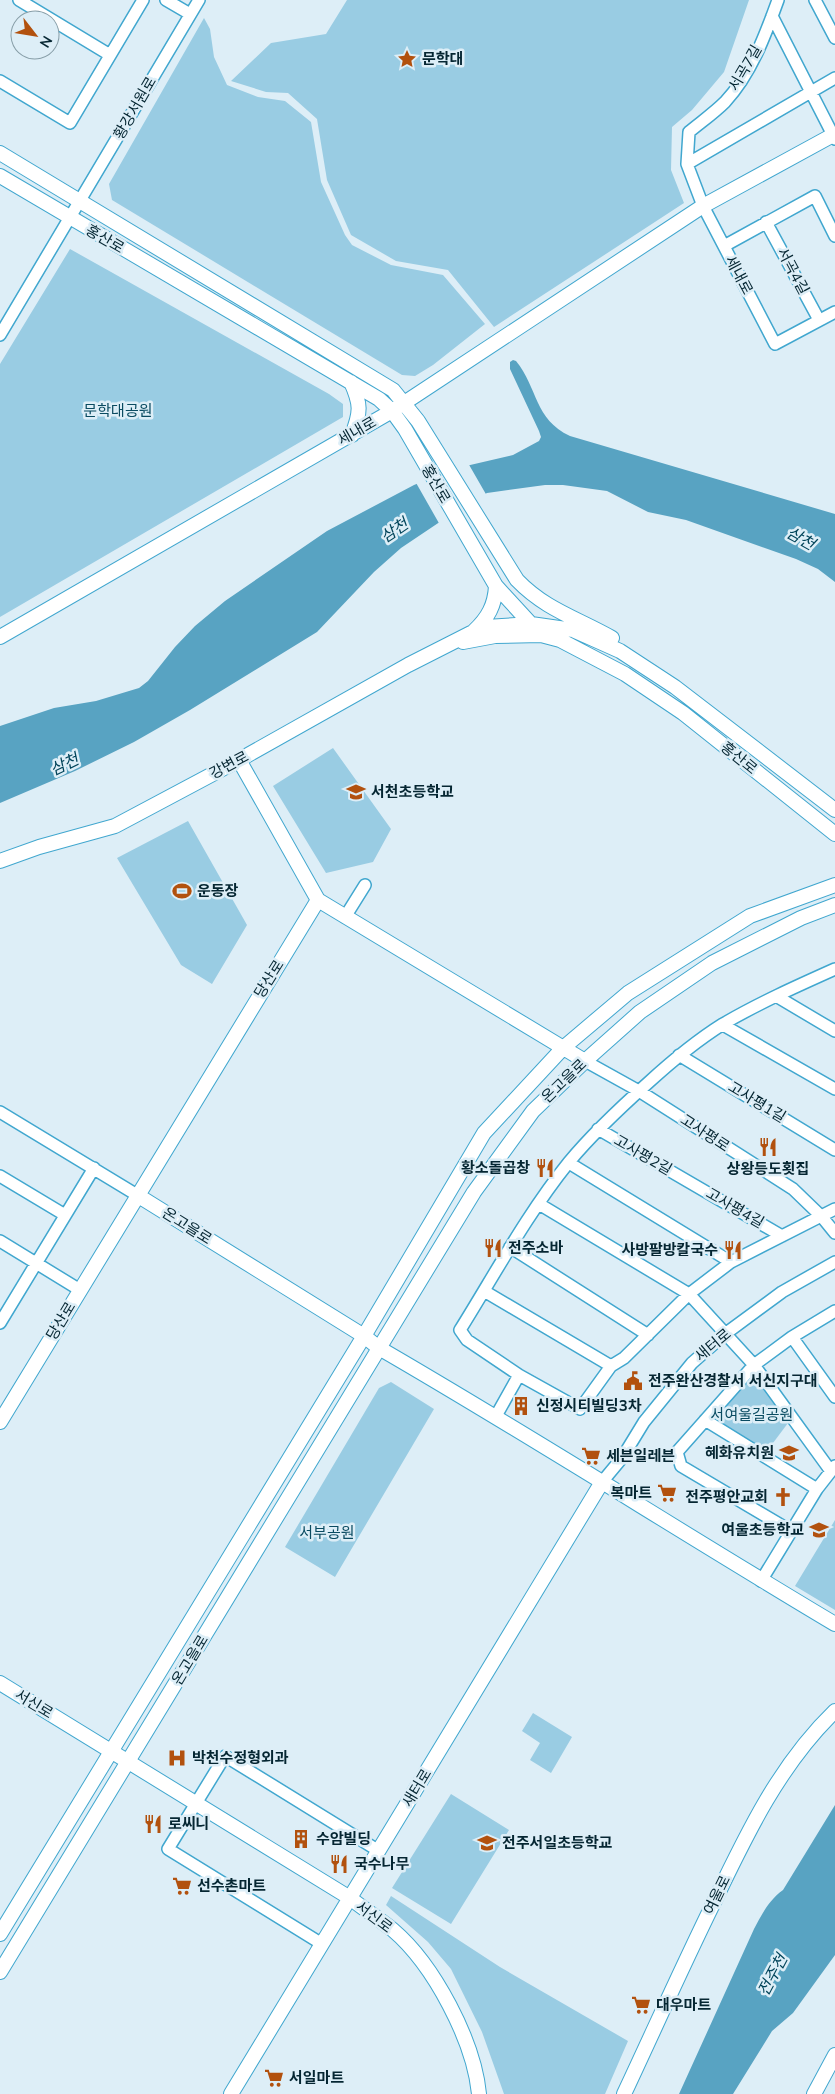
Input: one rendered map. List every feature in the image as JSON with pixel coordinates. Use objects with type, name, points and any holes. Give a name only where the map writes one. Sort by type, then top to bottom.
[{"type":"street","points":[[0,81],[70,123],[143,0]]},
{"type":"street","points":[[166,0],[190,14]]},
{"type":"street","name":"황강서원로","points":[[0,335],[199,0]]},
{"type":"street","name":"서곡7길","points":[[702,206],[687,164],[689,132],[724,102],[743,78],[754,59],[778,0]]},
{"type":"street","points":[[815,0],[835,38]]},
{"type":"street","points":[[20,1],[110,55]]},
{"type":"street","name":"서곡7길","points":[[772,16],[834,136]]},
{"type":"street","points":[[687,164],[835,78]]},
{"type":"street","name":"세내로","points":[[0,637],[392,411],[702,206],[834,136]]},
{"type":"street","name":"홍산로","points":[[0,153],[393,390],[418,421],[517,580],[531,594],[544,604],[621,643],[620,651],[675,687],[835,810]]},
{"type":"street","name":"홍산로","points":[[0,176],[379,399],[392,411],[405,430],[496,586],[536,630],[560,640],[624,674],[683,712],[835,834]]},
{"type":"street","points":[[724,246],[815,196],[835,236]]},
{"type":"street","name":"세내로","points":[[702,206],[775,344],[819,320]]},
{"type":"street","name":"서곡4길","points":[[766,222],[819,320]]},
{"type":"street","points":[[819,320],[835,312]]},
{"type":"street","points":[[351,382],[358,398],[360,416],[352,435]]},
{"type":"street","points":[[471,633],[490,612],[496,598],[496,586]]},
{"type":"street","name":"강변로","points":[[0,861],[39,847],[115,826],[448,645],[486,627],[573,630],[620,651]]},
{"type":"street","name":"강변로","points":[[448,645],[536,630]]},
{"type":"street","points":[[239,760],[318,900]]},
{"type":"street","points":[[345,917],[365,885]]},
{"type":"street","name":"온고을로","points":[[0,1934],[110,1750],[364,1336],[484,1133],[563,1048],[628,993],[750,916],[835,885]]},
{"type":"street","name":"온고을로","points":[[318,900],[563,1048]]},
{"type":"street","name":"당산로","points":[[0,1422],[318,900]]},
{"type":"street","name":"온고을로","points":[[0,1972],[474,1192],[533,1112],[585,1061],[640,1012],[712,963],[801,918],[835,905]]},
{"type":"street","points":[[639,1091],[680,1054],[723,1024],[776,996],[835,969]]},
{"type":"street","points":[[776,996],[835,1031]]},
{"type":"street","points":[[723,1024],[835,1089]]},
{"type":"street","name":"고사평로","points":[[563,1048],[639,1091],[793,1189],[822,1217],[835,1233]]},
{"type":"street","name":"고사평1길","points":[[680,1054],[835,1150]]},
{"type":"street","name":"고사평2길","points":[[519,1374],[467,1340],[460,1330],[510,1247],[569,1163],[598,1129],[639,1091]]},
{"type":"street","points":[[0,1112],[138,1195]]},
{"type":"street","name":"고사평2길","points":[[598,1129],[688,1181]]},
{"type":"street","points":[[569,1163],[731,1262]]},
{"type":"street","points":[[0,1323],[5,1304],[36,1264],[94,1168]]},
{"type":"street","points":[[0,1176],[66,1215]]},
{"type":"street","name":"고사평4길","points":[[688,1181],[782,1236]]},
{"type":"street","name":"온고을로","points":[[138,1195],[364,1336],[379,1348]]},
{"type":"street","points":[[539,1204],[690,1294],[754,1365],[795,1421],[833,1468],[817,1489],[761,1580]]},
{"type":"street","name":"고사평4길","points":[[519,1374],[580,1409],[611,1366],[624,1358],[690,1294],[731,1262],[835,1209]]},
{"type":"street","points":[[0,1241],[80,1290]]},
{"type":"street","points":[[510,1247],[648,1335]]},
{"type":"street","name":"새터로","points":[[231,2094],[602,1482],[622,1458],[644,1422],[692,1363],[725,1334],[782,1292],[835,1262]]},
{"type":"street","points":[[484,1291],[611,1366]]},
{"type":"street","points":[[791,1531],[681,1466],[677,1452],[754,1365],[792,1338],[835,1312]]},
{"type":"street","points":[[792,1338],[835,1397]]},
{"type":"street","points":[[379,1348],[496,1416],[835,1624]]},
{"type":"street","points":[[496,1416],[519,1374]]},
{"type":"street","points":[[705,1420],[817,1489]]},
{"type":"street","name":"서신로","points":[[0,1683],[350,1898],[394,1931],[433,1976],[464,2038],[477,2074],[480,2094]]},
{"type":"street","name":"여울로","points":[[624,2094],[745,1838],[791,1762],[835,1711]]},
{"type":"street","points":[[322,1944],[168,1849],[196,1803],[225,1756],[379,1851]]},
{"type":"street","points":[[814,2094],[835,2055]]},
{"type":"green space","points":[[347,0],[749,0],[724,72],[692,110],[672,127],[671,170],[684,203],[494,327],[448,270],[396,261],[351,235],[327,180],[317,119],[288,93],[266,92],[231,81],[271,43],[326,34]]},
{"type":"green space","points":[[204,18],[210,29],[214,57],[227,85],[258,97],[285,101],[311,122],[321,182],[345,235],[352,245],[391,265],[443,275],[485,324],[433,365],[415,376],[402,375],[112,200],[109,184]]},
{"type":"green space","name":"문학대공원","points":[[70,249],[329,394],[343,404],[343,417],[0,617],[0,364]]},
{"type":"green space","points":[[333,748],[391,829],[373,862],[326,873],[273,786]]},
{"type":"green space","name":"운동장","points":[[188,821],[247,925],[212,984],[181,965],[117,858]]},
{"type":"green space","name":"서여울길공원","points":[[747,1379],[761,1380],[791,1419],[764,1455],[712,1417]]},
{"type":"green space","name":"서부공원","points":[[391,1382],[434,1409],[335,1577],[285,1547],[379,1388]]},
{"type":"green space","points":[[835,1520],[835,1610],[795,1586]]},
{"type":"green space","points":[[533,1713],[572,1737],[551,1773],[530,1760],[540,1743],[522,1731]]},
{"type":"green space","points":[[451,1794],[509,1830],[451,1924],[392,1888]]},
{"type":"green space","points":[[391,1896],[500,1967],[628,2041],[605,2094],[504,2094],[482,2032],[451,1969],[428,1942],[386,1905]]},
{"type":"water","name":"삼천","points":[[516,361],[523,371],[549,421],[570,436],[835,514],[835,582],[818,569],[796,559],[686,520],[648,512],[607,491],[563,485],[545,485],[487,493],[471,501],[401,548],[374,572],[317,632],[134,742],[75,771],[0,803],[0,726],[54,708],[96,701],[139,688],[148,681],[175,647],[195,626],[225,601],[327,531],[414,485],[453,469],[513,455],[539,441],[541,437],[539,431],[510,369],[510,362]]},
{"type":"water","name":"전주천","points":[[835,1805],[835,1955],[793,2013],[772,2031],[733,2094],[679,2094],[757,1923],[770,1903],[783,1890]]},
{"type":"pier","points":[[468,463],[487,496],[472,503],[440,525],[415,481]]},
{"type":"place","name":"문학대","points":[[407,59]]},
{"type":"place","name":"서천초등학교","points":[[356,792]]},
{"type":"place","name":"운동장","points":[[182,891]]},
{"type":"place","name":"상왕등도횟집","points":[[768,1147]]},
{"type":"place","name":"황소돌곱창","points":[[545,1168]]},
{"type":"place","name":"전주소바","points":[[493,1248]]},
{"type":"place","name":"사방팔방칼국수","points":[[733,1250]]},
{"type":"place","name":"전주완산경찰서 서신지구대","points":[[633,1381]]},
{"type":"place","name":"신정시티빌딩3차","points":[[521,1406]]},
{"type":"place","name":"혜화유치원","points":[[789,1453]]},
{"type":"place","name":"세븐일레븐","points":[[591,1456]]},
{"type":"place","name":"복마트","points":[[667,1493]]},
{"type":"place","name":"전주평안교회","points":[[783,1497]]},
{"type":"place","name":"여울초등학교","points":[[819,1530]]},
{"type":"place","name":"박천수정형외과","points":[[177,1758]]},
{"type":"place","name":"로씨니","points":[[153,1824]]},
{"type":"place","name":"수암빌딩","points":[[301,1839]]},
{"type":"place","name":"전주서일초등학교","points":[[487,1843]]},
{"type":"place","name":"국수나무","points":[[339,1864]]},
{"type":"place","name":"선수촌마트","points":[[182,1886]]},
{"type":"place","name":"대우마트","points":[[641,2005]]},
{"type":"place","name":"서일마트","points":[[274,2078]]}]
